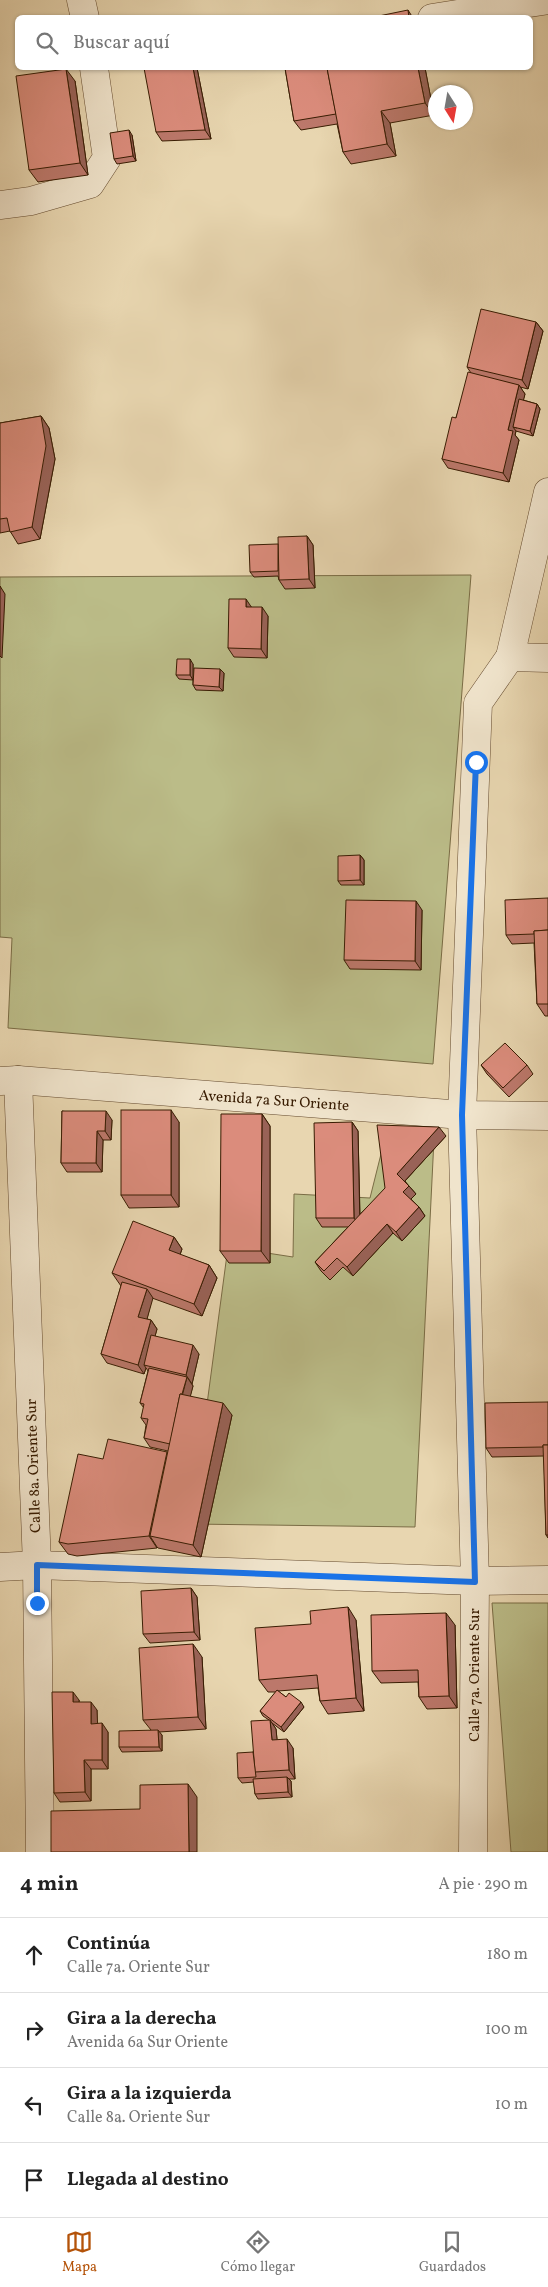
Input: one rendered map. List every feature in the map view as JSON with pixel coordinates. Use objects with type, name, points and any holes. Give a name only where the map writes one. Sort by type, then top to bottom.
[{"type":"street","points":[[81,0],[84,15]]},
{"type":"street","points":[[451,15],[548,0]]},
{"type":"street","points":[[0,205],[31,201],[90,184],[107,158],[96,70]]},
{"type":"street","name":"Calle 7a. Oriente Sur","points":[[473,1852],[475,1582],[462,1115],[478,703],[510,657],[548,492]]},
{"type":"street","points":[[510,657],[548,658]]},
{"type":"street","name":"Avenida 7a Sur Oriente","points":[[9,1080],[462,1115],[548,1116]]},
{"type":"street","name":"Calle 8a. Oriente Sur","points":[[9,1080],[37,1565],[40,1852]]},
{"type":"street","points":[[0,1567],[37,1565],[475,1582],[548,1580]]},
{"type":"green space","points":[[471,575],[433,1064],[8,1028],[12,938],[0,937],[0,577]]},
{"type":"green space","points":[[434,1139],[415,1527],[191,1524],[228,1247],[293,1257],[294,1194],[370,1198],[384,1142]]},
{"type":"green space","points":[[492,1603],[548,1603],[548,1852],[511,1852]]},
{"type":"building","points":[[408,10],[409,15],[384,15]]},
{"type":"building","points":[[66,70],[80,163],[29,170],[16,76]]},
{"type":"building","points":[[144,70],[193,70],[205,130],[156,132]]},
{"type":"building","points":[[285,70],[327,70],[336,114],[294,121]]},
{"type":"building","points":[[327,70],[418,70],[425,103],[381,111],[387,144],[343,152]]},
{"type":"building","points":[[129,130],[133,156],[114,159],[110,133]]},
{"type":"building","points":[[481,309],[536,322],[522,380],[467,367]]},
{"type":"building","points":[[468,372],[519,385],[508,430],[513,431],[503,473],[442,459],[452,417],[456,418]]},
{"type":"building","points":[[519,399],[537,404],[530,431],[513,427]]},
{"type":"building","points":[[41,416],[46,446],[32,527],[10,532],[7,518],[0,519],[0,423]]},
{"type":"building","points":[[307,536],[309,579],[279,580],[278,537]]},
{"type":"building","points":[[278,544],[278,571],[250,572],[249,545]]},
{"type":"building","points":[[229,599],[246,599],[246,607],[262,607],[261,649],[228,648]]},
{"type":"building","points":[[177,659],[190,659],[190,675],[176,675]]},
{"type":"building","points":[[194,668],[220,669],[219,687],[193,685]]},
{"type":"building","points":[[360,855],[360,880],[338,881],[338,856]]},
{"type":"building","points":[[548,898],[548,930],[534,931],[534,934],[506,935],[505,900]]},
{"type":"building","points":[[346,900],[416,901],[415,961],[344,960]]},
{"type":"building","points":[[548,930],[548,1004],[537,1004],[534,931]]},
{"type":"building","points":[[505,1043],[527,1065],[503,1088],[481,1065]]},
{"type":"building","points":[[121,1110],[171,1110],[171,1195],[121,1195]]},
{"type":"building","points":[[62,1111],[106,1111],[105,1131],[97,1131],[96,1163],[61,1163]]},
{"type":"building","points":[[221,1114],[262,1114],[261,1251],[220,1251]]},
{"type":"building","points":[[352,1122],[354,1218],[316,1218],[314,1123]]},
{"type":"building","points":[[377,1125],[439,1127],[397,1174],[409,1186],[403,1192],[419,1207],[396,1232],[387,1224],[347,1267],[337,1258],[324,1271],[315,1262],[385,1188]]},
{"type":"building","points":[[133,1221],[174,1237],[169,1250],[209,1265],[194,1304],[112,1273]]},
{"type":"building","points":[[122,1282],[147,1289],[138,1317],[151,1320],[138,1365],[101,1354]]},
{"type":"building","points":[[151,1335],[193,1345],[186,1375],[144,1365]]},
{"type":"building","points":[[149,1368],[187,1377],[182,1394],[180,1394],[170,1444],[144,1438],[148,1419],[141,1418],[144,1404],[140,1403]]},
{"type":"building","points":[[180,1394],[223,1403],[193,1545],[150,1536]]},
{"type":"building","points":[[548,1402],[548,1445],[543,1445],[543,1447],[486,1448],[485,1403]]},
{"type":"building","points":[[108,1439],[167,1452],[149,1536],[68,1544],[59,1542],[78,1454],[103,1459]]},
{"type":"building","points":[[543,1445],[548,1445],[548,1535],[546,1535]]},
{"type":"building","points":[[191,1588],[194,1632],[143,1634],[141,1591]]},
{"type":"building","points":[[348,1607],[356,1698],[320,1701],[317,1675],[259,1680],[255,1628],[311,1624],[310,1611]]},
{"type":"building","points":[[446,1613],[449,1696],[419,1697],[418,1670],[372,1671],[371,1615]]},
{"type":"building","points":[[193,1644],[198,1717],[143,1720],[139,1648]]},
{"type":"building","points":[[277,1690],[286,1697],[289,1693],[301,1702],[281,1727],[260,1711]]},
{"type":"building","points":[[52,1692],[73,1692],[73,1702],[91,1702],[91,1724],[102,1723],[102,1760],[84,1760],[85,1792],[54,1793]]},
{"type":"building","points":[[270,1720],[272,1740],[287,1739],[289,1770],[255,1772],[251,1721]]},
{"type":"building","points":[[158,1730],[159,1747],[119,1747],[119,1731]]},
{"type":"building","points":[[253,1752],[256,1777],[238,1778],[237,1753]]},
{"type":"building","points":[[287,1777],[288,1792],[255,1794],[253,1779]]},
{"type":"building","points":[[188,1784],[189,1852],[51,1852],[51,1811],[140,1809],[140,1785]]},
{"type":"route","points":[[37,1603],[37,1565],[475,1582],[462,1115],[476,762]]}]
